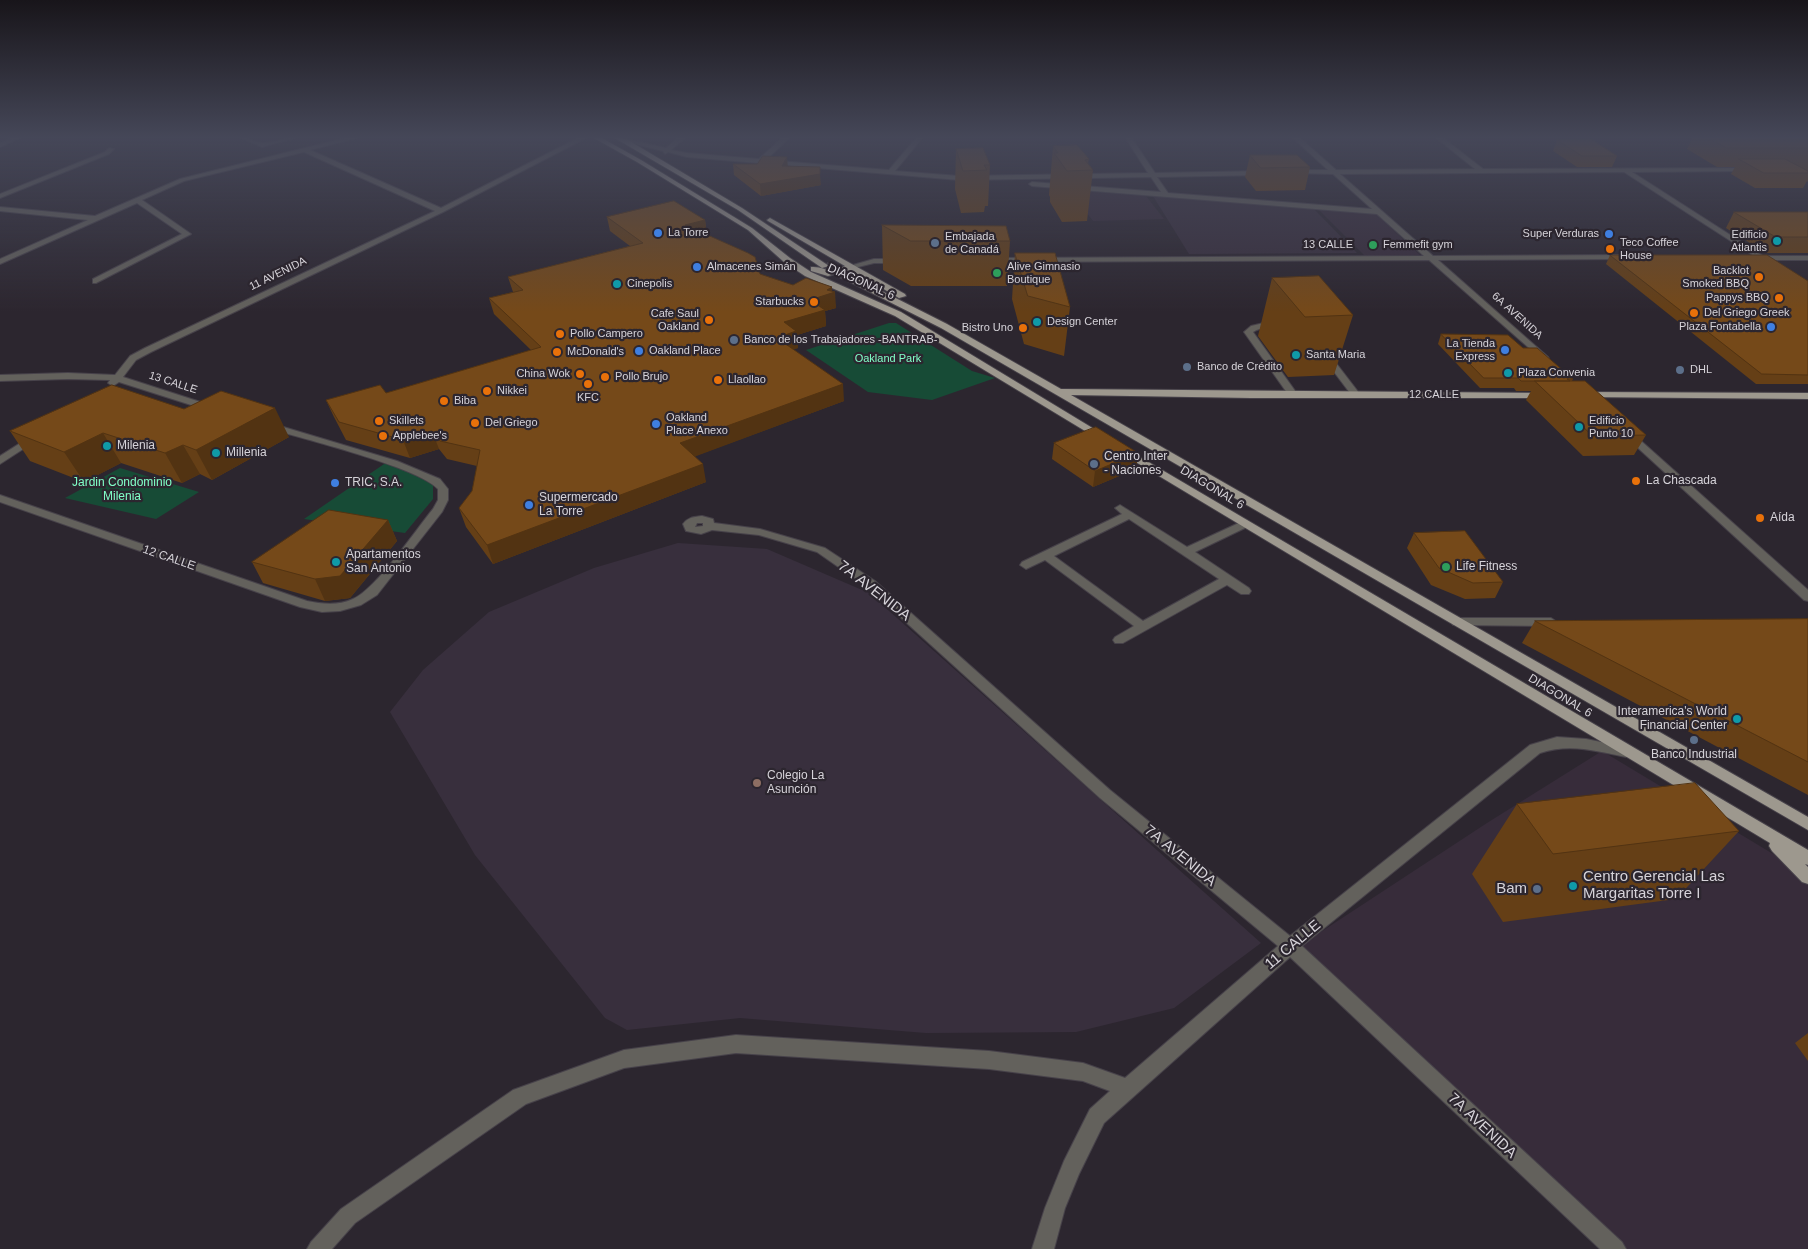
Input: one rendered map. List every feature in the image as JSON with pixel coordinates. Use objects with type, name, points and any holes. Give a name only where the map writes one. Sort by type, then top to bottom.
[{"type":"main road","name":"DIAGONAL 6","points":[[695,195],[760,236],[787,260],[808,274],[900,315],[898,319],[900,321],[978,369],[996,373],[1244,524],[1764,833]]},
{"type":"main road","name":"DIAGONAL 6","points":[[717,195],[825,266]]},
{"type":"main road","name":"DIAGONAL 6","points":[[740,209],[755,212],[862,273],[930,312],[944,326]]},
{"type":"main road","points":[[760,236],[769,238],[820,272],[837,273],[850,267]]},
{"type":"main road","name":"DIAGONAL 6","points":[[851,279],[944,326],[1060,392],[1808,824]]},
{"type":"main road","name":"12 CALLE","points":[[1060,392],[1127,394],[1558,395]]},
{"type":"main road","points":[[1579,393],[1808,396]]},
{"type":"main road","points":[[1115,445],[1097,407],[1105,398],[1127,394]]},
{"type":"main road","points":[[1764,833],[1808,858]]},
{"type":"main road","points":[[1764,833],[1808,876]]},
{"type":"street","points":[[0,262],[148,195]]},
{"type":"street","points":[[406,195],[441,211]]},
{"type":"street","name":"11 AVENIDA","points":[[102,391],[117,378],[133,358],[148,350],[472,195]]},
{"type":"street","points":[[1170,195],[1381,212]]},
{"type":"street","name":"6A AVENIDA","points":[[1361,195],[1552,365]]},
{"type":"street","points":[[1663,195],[1777,268]]},
{"type":"street","points":[[96,281],[187,234],[137,200]]},
{"type":"street","points":[[0,209],[95,218]]},
{"type":"street","name":"13 CALLE","points":[[983,260],[1432,257],[1638,258]]},
{"type":"street","points":[[1742,258],[1808,258]]},
{"type":"street","points":[[850,267],[874,261],[904,261]]},
{"type":"street","points":[[862,273],[860,270],[862,266],[874,261]]},
{"type":"street","points":[[1289,324],[1262,325],[1252,328],[1248,332],[1293,395]]},
{"type":"street","points":[[1320,347],[1356,395]]},
{"type":"street","name":"13 CALLE","points":[[0,378],[68,376],[117,378],[220,411]]},
{"type":"street","points":[[1579,393],[1597,406]]},
{"type":"street","name":"12 CALLE","points":[[0,498],[304,604],[322,608],[340,607],[357,602],[373,592],[438,510],[443,500],[443,489],[436,481],[393,463],[257,422]]},
{"type":"street","points":[[1623,430],[1808,597]]},
{"type":"street","points":[[0,461],[39,434]]},
{"type":"street","points":[[1026,565],[1046,556],[1125,512],[1245,591]]},
{"type":"street","points":[[1186,552],[1244,524]]},
{"type":"street","name":"7A AVENIDA","points":[[710,526],[760,532],[821,550],[871,584],[1105,794],[1290,946],[1615,1249]]},
{"type":"street","points":[[1046,556],[1143,627]]},
{"type":"street","points":[[1119,640],[1228,579]]},
{"type":"street","points":[[1457,622],[1564,622]]},
{"type":"street","name":"11 CALLE","points":[[1043,1249],[1055,1208],[1071,1168],[1097,1116],[1290,946],[1535,749],[1557,742],[1586,744],[1626,752]]},
{"type":"street","points":[[318,1249],[348,1216],[520,1097],[624,1059],[736,1044],[989,1060],[1083,1072],[1127,1088]]},
{"type":"shaded area","points":[[1074,195],[1146,196],[1164,219],[1093,221]]},
{"type":"shaded area","points":[[1153,196],[1313,208],[1357,253],[1189,254]]},
{"type":"shaded area","points":[[1318,209],[1376,214],[1420,255],[1365,256]]},
{"type":"shaded area","name":"Colegio La Asunción","points":[[678,543],[767,549],[869,593],[1261,943],[1174,1008],[1076,1032],[926,1033],[740,1018],[627,1030],[605,1018],[475,855],[390,712],[423,670],[489,612],[594,568]]},
{"type":"shaded area","points":[[1602,751],[1808,875],[1808,1249],[1623,1249],[1298,947],[1487,823]]},
{"type":"green space","name":"Oakland Park","points":[[889,323],[896,323],[972,371],[995,378],[932,400],[868,392],[806,350]]},
{"type":"green space","points":[[387,462],[433,482],[433,499],[405,533],[304,519]]},
{"type":"green space","name":"Jardin Condominio Milenia","points":[[120,468],[199,492],[156,519],[65,498]]},
{"type":"building","points":[[674,201],[705,220],[685,225],[755,257],[760,274],[793,285],[806,278],[832,287],[827,290],[835,292],[810,300],[825,310],[784,322],[796,331],[777,338],[843,384],[680,443],[703,464],[487,545],[459,508],[472,491],[480,450],[440,441],[432,431],[403,440],[339,422],[326,400],[380,385],[386,393],[541,347],[489,298],[523,290],[508,277],[643,243],[607,217]]},
{"type":"building","points":[[1734,212],[1808,212],[1808,237],[1776,237]]},
{"type":"building","points":[[882,225],[1006,226],[1010,241],[911,241]]},
{"type":"building","points":[[1015,253],[1055,253],[1070,307],[1028,296]]},
{"type":"building","name":"Plaza Fontabella","points":[[1610,255],[1767,255],[1808,281],[1808,375],[1762,374]]},
{"type":"building","points":[[1319,276],[1353,315],[1305,317],[1272,278]]},
{"type":"building","name":"Plaza Convenia","points":[[1441,334],[1508,335],[1523,348],[1537,348],[1573,379],[1567,379],[1570,381],[1521,381],[1518,378],[1484,378]]},
{"type":"building","points":[[1535,381],[1585,381],[1646,435],[1593,436]]},
{"type":"building","points":[[112,385],[184,409],[221,391],[275,408],[196,450],[183,445],[165,453],[103,433],[64,452],[10,431]]},
{"type":"building","points":[[1096,427],[1138,453],[1095,471],[1054,443]]},
{"type":"building","points":[[329,510],[388,520],[340,576],[315,579],[252,562]]},
{"type":"building","points":[[1465,531],[1503,582],[1473,583],[1439,568],[1414,533]]},
{"type":"building","name":"Interamerica's World Financial Center","points":[[1808,619],[1808,762],[1535,621]]},
{"type":"building","points":[[1695,783],[1739,831],[1553,854],[1517,804]]},
{"type":"tunnel","points":[[825,266],[851,279]]},
{"type":"place","name":"La Torre","points":[[658,233]]},
{"type":"place","name":"Super Verduras","points":[[1609,234]]},
{"type":"place","name":"Edificio Atlantis","points":[[1777,241]]},
{"type":"place","name":"Embajada de Canadá","points":[[935,243]]},
{"type":"place","name":"Femmefit gym","points":[[1373,245]]},
{"type":"place","name":"Teco Coffee House","points":[[1610,249]]},
{"type":"place","name":"Almacenes Simán","points":[[697,267]]},
{"type":"place","name":"Alive Gimnasio Boutique","points":[[997,273]]},
{"type":"place","name":"Backlot Smoked BBQ","points":[[1759,277]]},
{"type":"place","name":"Cinepolis","points":[[617,284]]},
{"type":"place","name":"Pappys BBQ","points":[[1779,298]]},
{"type":"place","name":"Starbucks","points":[[814,302]]},
{"type":"place","name":"Del Griego Greek","points":[[1694,313]]},
{"type":"place","name":"Cafe Saul Oakland","points":[[709,320]]},
{"type":"place","name":"Design Center","points":[[1037,322]]},
{"type":"place","name":"Plaza Fontabella","points":[[1771,327]]},
{"type":"place","name":"Bistro Uno","points":[[1023,328]]},
{"type":"place","name":"Pollo Campero","points":[[560,334]]},
{"type":"place","name":"Banco de los Trabajadores -BANTRAB-","points":[[734,340]]},
{"type":"place","name":"La Tienda Express","points":[[1505,350]]},
{"type":"place","name":"Oakland Place","points":[[639,351]]},
{"type":"place","name":"McDonald's","points":[[557,352]]},
{"type":"place","name":"Santa Maria","points":[[1296,355]]},
{"type":"place","name":"Banco de Crédito","points":[[1187,367]]},
{"type":"place","name":"DHL","points":[[1680,370]]},
{"type":"place","name":"Plaza Convenia","points":[[1508,373]]},
{"type":"place","name":"China Wok","points":[[580,374]]},
{"type":"place","name":"Pollo Brujo","points":[[605,377]]},
{"type":"place","name":"Llaollao","points":[[718,380]]},
{"type":"place","name":"KFC","points":[[588,384]]},
{"type":"place","name":"Nikkei","points":[[487,391]]},
{"type":"place","name":"Biba","points":[[444,401]]},
{"type":"place","name":"Skillets","points":[[379,421]]},
{"type":"place","name":"Del Griego","points":[[475,423]]},
{"type":"place","name":"Oakland Place Anexo","points":[[656,424]]},
{"type":"place","name":"Edificio Punto 10","points":[[1579,427]]},
{"type":"place","name":"Applebee's","points":[[383,436]]},
{"type":"place","name":"Milenia","points":[[107,446]]},
{"type":"place","name":"Millenia","points":[[216,453]]},
{"type":"place","name":"Centro Inter - Naciones","points":[[1094,464]]},
{"type":"place","name":"La Chascada","points":[[1636,481]]},
{"type":"place","name":"TRIC, S.A.","points":[[335,483]]},
{"type":"place","name":"Supermercado La Torre","points":[[529,505]]},
{"type":"place","name":"Aída","points":[[1760,518]]},
{"type":"place","name":"Apartamentos San Antonio","points":[[336,562]]},
{"type":"place","name":"Life Fitness","points":[[1446,567]]},
{"type":"place","name":"Interamerica's World Financial Center","points":[[1737,719]]},
{"type":"place","name":"Banco Industrial","points":[[1694,740]]},
{"type":"place","name":"Colegio La Asunción","points":[[757,783]]},
{"type":"place","name":"Centro Gerencial Las Margaritas Torre I","points":[[1573,886]]},
{"type":"place","name":"Bam","points":[[1537,889]]}]
